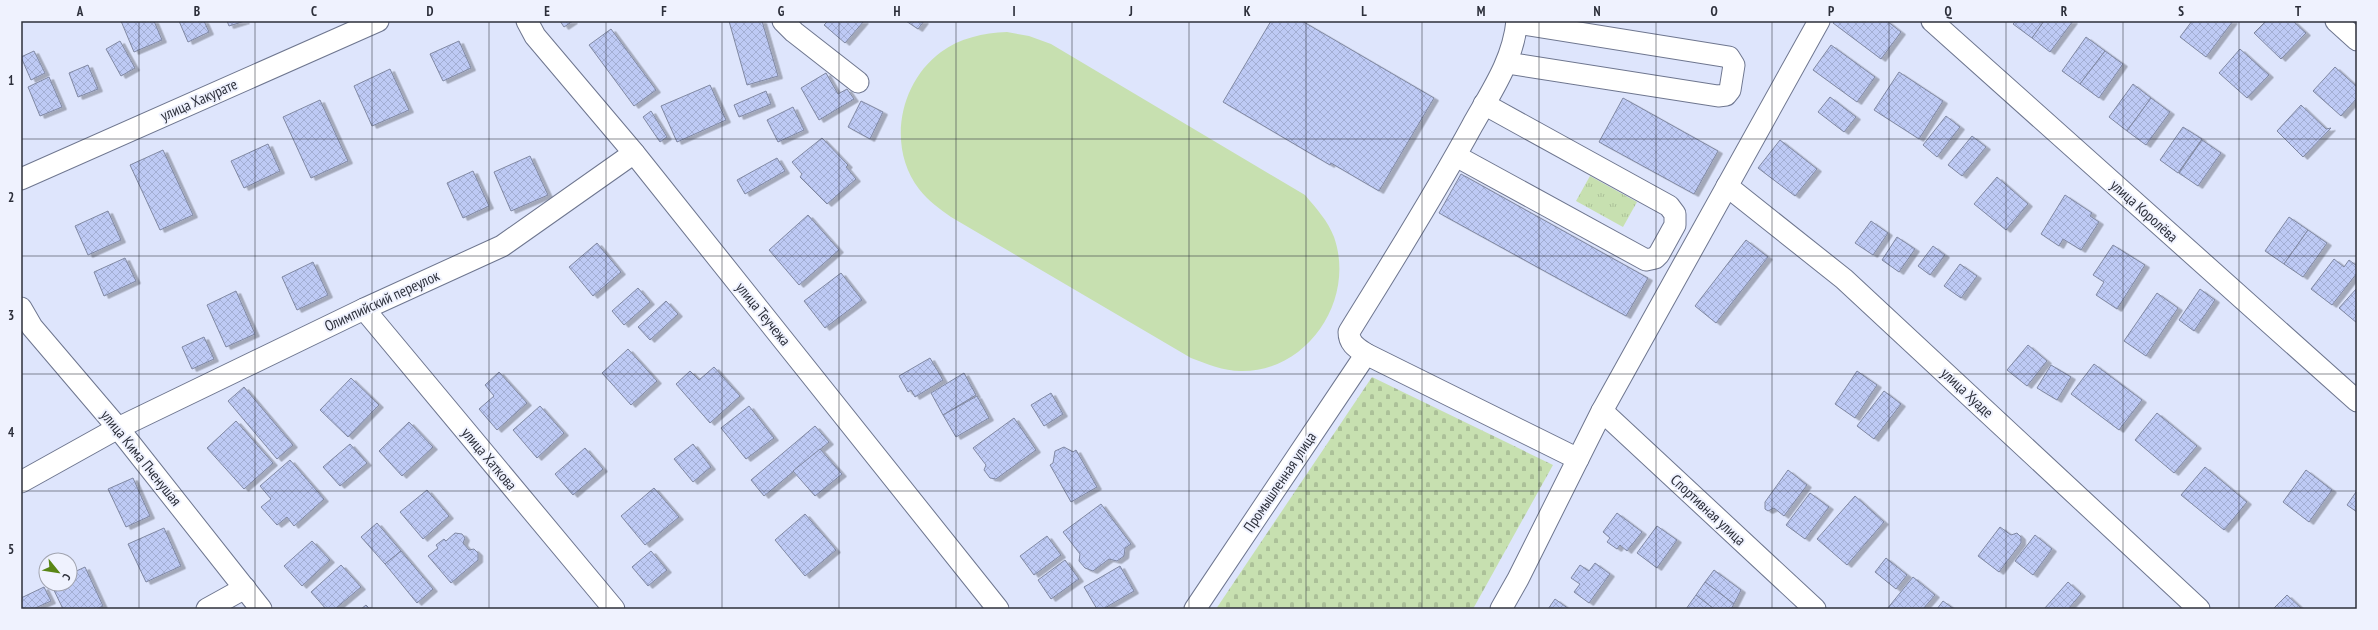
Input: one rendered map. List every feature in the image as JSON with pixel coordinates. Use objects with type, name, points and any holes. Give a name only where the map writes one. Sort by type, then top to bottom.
[{"type":"street","name":"улица Хакурате","points":[[21,179],[378,21]]},
{"type":"street","name":"улица Теучежа","points":[[527,21],[535,36],[634,153],[998,609]]},
{"type":"street","points":[[783,21],[794,32],[858,82]]},
{"type":"street","points":[[1501,609],[1602,411],[1820,21]]},
{"type":"street","name":"улица Королёва","points":[[1932,21],[2357,401]]},
{"type":"street","points":[[1507,63],[1718,96],[1726,95],[1730,90],[1734,65],[1729,57],[1517,22],[1507,63],[1456,156],[1349,332],[1353,345],[1366,354],[1578,459]]},
{"type":"street","points":[[1456,156],[1646,260],[1655,258],[1659,254],[1675,225],[1675,214],[1669,206],[1484,104]]},
{"type":"street","name":"Олимпийский переулок","points":[[21,482],[118,428],[364,309],[502,246],[634,153]]},
{"type":"street","name":"улица Хуаде","points":[[1728,186],[1844,279],[2199,609]]},
{"type":"street","name":"улица Кима Пченушая","points":[[21,308],[32,327],[118,428],[261,609]]},
{"type":"street","name":"улица Хаткова","points":[[364,309],[614,609]]},
{"type":"street","name":"Промышленная улица","points":[[1195,609],[1366,354]]},
{"type":"street","name":"Спортивная улица","points":[[1602,411],[1814,609]]},
{"type":"street","points":[[207,609],[245,588]]},
{"type":"green space","points":[[1007,32],[1029,36],[1051,44],[1305,195],[1321,215],[1331,231],[1334,237],[1339,261],[1338,284],[1332,307],[1321,328],[1306,345],[1287,359],[1265,368],[1241,371],[1234,371],[1209,365],[1191,358],[951,217],[926,197],[919,189],[909,172],[903,154],[901,135],[902,116],[907,98],[915,81],[927,65],[948,47],[972,37]]},
{"type":"green space","points":[[1590,176],[1637,202],[1623,227],[1576,201]]},
{"type":"green space","points":[[1372,377],[1553,465],[1473,609],[1216,609]]},
{"type":"building","points":[[121,21],[154,21],[162,40],[134,52]]},
{"type":"building","points":[[179,21],[204,21],[209,32],[188,42]]},
{"type":"building","points":[[227,21],[245,21],[229,26]]},
{"type":"building","points":[[560,21],[573,21],[564,27]]},
{"type":"building","points":[[729,21],[762,21],[778,76],[747,85]]},
{"type":"building","points":[[828,21],[864,21],[845,43],[824,25]]},
{"type":"building","points":[[906,21],[924,21],[918,29]]},
{"type":"building","points":[[1271,21],[1302,21],[1434,98],[1379,191],[1331,163],[1330,165],[1223,102]]},
{"type":"building","points":[[1835,21],[1887,21],[1901,32],[1881,59],[1833,23]]},
{"type":"building","points":[[2016,21],[2044,21],[2032,38],[2013,24]]},
{"type":"building","points":[[2044,21],[2073,21],[2050,52],[2032,38]]},
{"type":"building","points":[[2192,21],[2233,21],[2206,57],[2180,37]]},
{"type":"building","points":[[2266,21],[2293,21],[2306,33],[2281,59],[2254,33]]},
{"type":"building","points":[[611,29],[656,90],[634,106],[589,45]]},
{"type":"building","points":[[2086,37],[2105,51],[2080,84],[2062,71]]},
{"type":"building","points":[[120,41],[135,68],[121,76],[106,49]]},
{"type":"building","points":[[459,41],[471,68],[443,81],[430,54]]},
{"type":"building","points":[[1831,45],[1875,77],[1857,102],[1813,70]]},
{"type":"building","points":[[2240,49],[2269,75],[2247,98],[2219,73]]},
{"type":"building","points":[[34,51],[45,73],[31,80],[21,57]]},
{"type":"building","points":[[2105,51],[2123,64],[2099,98],[2080,84]]},
{"type":"building","points":[[88,65],[98,89],[78,97],[69,73]]},
{"type":"building","points":[[2335,67],[2357,87],[2357,98],[2341,116],[2313,91]]},
{"type":"building","points":[[390,69],[409,110],[372,126],[354,86]]},
{"type":"building","points":[[1899,72],[1943,101],[1919,139],[1874,110]]},
{"type":"building","points":[[826,73],[838,94],[847,89],[854,99],[819,120],[801,88]]},
{"type":"building","points":[[49,77],[62,107],[40,116],[28,87]]},
{"type":"building","points":[[2133,84],[2151,98],[2127,131],[2109,117]]},
{"type":"building","points":[[710,85],[726,120],[677,142],[661,106]]},
{"type":"building","points":[[766,91],[771,104],[739,117],[734,105]]},
{"type":"building","points":[[1830,97],[1856,117],[1844,132],[1818,112]]},
{"type":"building","points":[[1623,98],[1718,151],[1694,194],[1599,142]]},
{"type":"building","points":[[2151,98],[2170,112],[2146,145],[2127,131]]},
{"type":"building","points":[[320,100],[348,161],[311,178],[283,117]]},
{"type":"building","points":[[861,101],[883,112],[870,139],[848,127]]},
{"type":"building","points":[[2301,105],[2326,129],[2331,128],[2303,157],[2277,131]]},
{"type":"building","points":[[793,107],[804,130],[778,142],[767,120]]},
{"type":"building","points":[[651,111],[667,137],[660,142],[643,117]]},
{"type":"building","points":[[1946,116],[1960,127],[1937,157],[1923,145]]},
{"type":"building","points":[[2183,127],[2202,139],[2178,173],[2160,160]]},
{"type":"building","points":[[1972,136],[1986,147],[1962,176],[1948,165]]},
{"type":"building","points":[[822,138],[848,165],[846,167],[856,179],[827,204],[800,177],[802,174],[792,162]]},
{"type":"building","points":[[1780,140],[1817,169],[1795,196],[1758,168]]},
{"type":"building","points":[[2202,140],[2221,153],[2198,186],[2179,173]]},
{"type":"building","points":[[268,144],[280,171],[244,188],[231,161]]},
{"type":"building","points":[[163,150],[193,215],[160,230],[130,165]]},
{"type":"building","points":[[530,156],[548,195],[511,211],[494,172]]},
{"type":"building","points":[[777,158],[785,171],[745,194],[737,180]]},
{"type":"building","points":[[473,171],[489,206],[463,218],[447,183]]},
{"type":"building","points":[[1461,174],[1648,278],[1626,316],[1439,213]]},
{"type":"building","points":[[1997,177],[2028,204],[2006,230],[1974,204]]},
{"type":"building","points":[[2065,195],[2092,213],[2090,216],[2099,222],[2081,250],[2063,239],[2059,246],[2041,234]]},
{"type":"building","points":[[108,211],[121,240],[88,255],[75,226]]},
{"type":"building","points":[[808,215],[839,250],[799,285],[769,250]]},
{"type":"building","points":[[2289,217],[2308,230],[2284,264],[2265,251]]},
{"type":"building","points":[[1871,221],[1888,233],[1873,255],[1855,243]]},
{"type":"building","points":[[2308,230],[2327,243],[2303,277],[2284,264]]},
{"type":"building","points":[[1897,237],[1915,249],[1899,272],[1882,260]]},
{"type":"building","points":[[1746,240],[1768,257],[1716,323],[1695,306]]},
{"type":"building","points":[[597,243],[621,272],[593,296],[569,267]]},
{"type":"building","points":[[2113,245],[2145,265],[2117,309],[2096,295],[2104,282],[2093,275]]},
{"type":"building","points":[[1933,246],[1945,255],[1930,275],[1918,266]]},
{"type":"building","points":[[125,258],[136,281],[104,296],[94,272]]},
{"type":"building","points":[[2334,259],[2344,267],[2349,260],[2357,266],[2357,273],[2332,305],[2311,289]]},
{"type":"building","points":[[313,262],[328,295],[297,310],[282,277]]},
{"type":"building","points":[[1960,264],[1977,276],[1961,298],[1944,286]]},
{"type":"building","points":[[841,273],[862,300],[825,328],[804,301]]},
{"type":"building","points":[[638,288],[650,302],[624,325],[612,311]]},
{"type":"building","points":[[2357,288],[2357,323],[2339,308]]},
{"type":"building","points":[[2200,289],[2215,300],[2194,331],[2179,320]]},
{"type":"building","points":[[236,291],[255,334],[226,347],[207,305]]},
{"type":"building","points":[[2157,293],[2178,308],[2146,356],[2124,341]]},
{"type":"building","points":[[666,301],[678,314],[650,340],[638,327]]},
{"type":"building","points":[[204,337],[214,359],[192,369],[182,347]]},
{"type":"building","points":[[2028,345],[2047,361],[2027,386],[2007,370]]},
{"type":"building","points":[[628,349],[657,381],[631,405],[602,373]]},
{"type":"building","points":[[930,358],[943,380],[915,397],[911,390],[908,392],[899,376]]},
{"type":"building","points":[[2094,364],[2142,400],[2119,430],[2071,394]]},
{"type":"building","points":[[2051,365],[2071,377],[2057,400],[2037,388]]},
{"type":"building","points":[[714,367],[740,396],[710,423],[676,384],[690,371],[699,380]]},
{"type":"building","points":[[1857,371],[1877,385],[1855,418],[1835,404]]},
{"type":"building","points":[[499,372],[527,403],[497,430],[479,409],[494,396],[485,385]]},
{"type":"building","points":[[964,373],[976,395],[943,415],[931,393]]},
{"type":"building","points":[[351,378],[379,405],[348,437],[320,410]]},
{"type":"building","points":[[244,387],[293,445],[277,459],[228,401]]},
{"type":"building","points":[[1884,391],[1901,404],[1874,439],[1857,426]]},
{"type":"building","points":[[1051,393],[1063,414],[1044,426],[1031,405]]},
{"type":"building","points":[[977,396],[989,418],[956,437],[943,415]]},
{"type":"building","points":[[540,406],[564,433],[537,458],[513,430]]},
{"type":"building","points":[[749,406],[774,438],[746,459],[721,428]]},
{"type":"building","points":[[2157,413],[2197,446],[2174,473],[2135,440]]},
{"type":"building","points":[[1014,418],[1036,450],[996,479],[990,478],[984,470],[986,465],[973,448]]},
{"type":"building","points":[[236,421],[273,463],[244,489],[207,448]]},
{"type":"building","points":[[409,422],[433,447],[402,476],[379,451]]},
{"type":"building","points":[[815,426],[829,442],[764,496],[751,480]]},
{"type":"building","points":[[350,444],[367,463],[340,486],[323,467]]},
{"type":"building","points":[[693,444],[711,467],[693,482],[674,459]]},
{"type":"building","points":[[1064,447],[1073,452],[1076,450],[1097,487],[1071,502],[1050,465],[1053,463],[1055,451]]},
{"type":"building","points":[[585,448],[603,469],[573,495],[555,474]]},
{"type":"building","points":[[820,449],[842,474],[815,496],[793,471]]},
{"type":"building","points":[[290,460],[324,499],[294,526],[287,517],[277,525],[261,507],[271,499],[260,486]]},
{"type":"building","points":[[2205,467],[2247,502],[2224,530],[2181,495]]},
{"type":"building","points":[[1788,470],[1807,485],[1784,516],[1774,508],[1768,511],[1765,509],[1765,502]]},
{"type":"building","points":[[2306,470],[2332,490],[2309,522],[2283,502]]},
{"type":"building","points":[[133,478],[150,516],[126,527],[108,489]]},
{"type":"building","points":[[654,488],[679,517],[645,545],[621,516]]},
{"type":"building","points":[[427,490],[449,516],[423,539],[400,512]]},
{"type":"building","points":[[2356,492],[2357,493],[2357,512],[2347,505]]},
{"type":"building","points":[[1810,493],[1829,507],[1805,539],[1786,525]]},
{"type":"building","points":[[1855,496],[1884,522],[1847,565],[1817,539]]},
{"type":"building","points":[[1101,504],[1131,544],[1125,548],[1124,556],[1117,561],[1109,559],[1093,571],[1085,568],[1079,561],[1080,554],[1063,532]]},
{"type":"building","points":[[1617,513],[1642,532],[1627,551],[1620,545],[1617,549],[1607,542],[1610,538],[1603,532]]},
{"type":"building","points":[[805,514],[836,550],[805,576],[775,540]]},
{"type":"building","points":[[377,523],[401,551],[385,564],[361,537]]},
{"type":"building","points":[[1657,526],[1677,540],[1657,568],[1637,553]]},
{"type":"building","points":[[2000,527],[2011,535],[2017,533],[2021,537],[2021,543],[1999,572],[1978,556]]},
{"type":"building","points":[[164,528],[181,566],[146,582],[128,544]]},
{"type":"building","points":[[455,533],[462,534],[465,538],[463,543],[469,550],[474,549],[478,553],[478,560],[451,583],[428,556],[438,548],[436,545],[444,539],[446,541]]},
{"type":"building","points":[[2035,535],[2052,549],[2033,575],[2015,561]]},
{"type":"building","points":[[1047,536],[1061,555],[1034,575],[1020,556]]},
{"type":"building","points":[[312,541],[330,560],[302,586],[284,566]]},
{"type":"building","points":[[401,551],[433,589],[417,603],[385,564]]},
{"type":"building","points":[[651,551],[667,570],[648,586],[632,567]]},
{"type":"building","points":[[1886,558],[1907,575],[1896,589],[1875,572]]},
{"type":"building","points":[[1065,560],[1079,579],[1051,599],[1038,580]]},
{"type":"building","points":[[1595,563],[1610,574],[1589,603],[1574,592],[1580,584],[1571,578],[1580,565],[1589,571]]},
{"type":"building","points":[[341,565],[361,587],[335,609],[326,609],[311,592]]},
{"type":"building","points":[[1120,566],[1134,591],[1103,609],[1097,609],[1084,587]]},
{"type":"building","points":[[85,567],[103,606],[96,609],[63,609],[55,592],[78,592],[78,570]]},
{"type":"building","points":[[1714,570],[1741,590],[1734,604],[1705,582]]},
{"type":"building","points":[[1913,577],[1935,595],[1923,609],[1887,609]]},
{"type":"building","points":[[1705,582],[1734,604],[1731,609],[1714,609],[1696,595]]},
{"type":"building","points":[[2068,582],[2081,594],[2068,609],[2044,609]]},
{"type":"building","points":[[38,590],[38,592],[46,592],[51,601],[33,609],[21,609],[21,598]]},
{"type":"building","points":[[1696,595],[1714,609],[1686,609]]},
{"type":"building","points":[[2287,595],[2302,609],[2273,609]]},
{"type":"building","points":[[1555,599],[1569,609],[1548,609]]},
{"type":"building","points":[[1943,601],[1954,609],[1937,609]]},
{"type":"building","points":[[366,605],[370,609],[361,609]]}]
